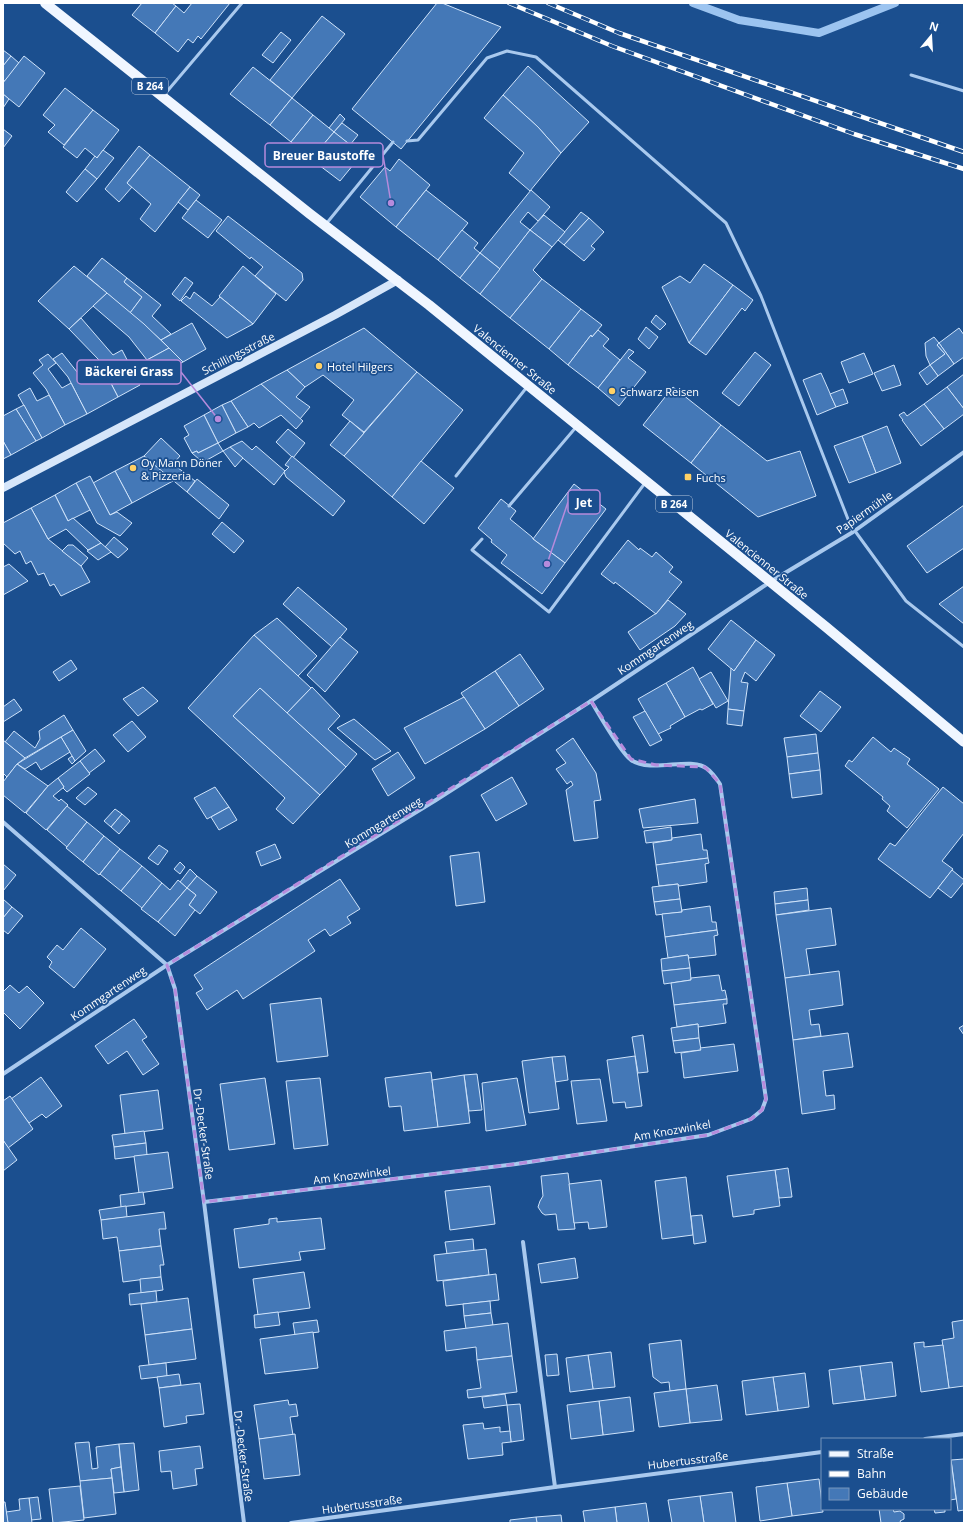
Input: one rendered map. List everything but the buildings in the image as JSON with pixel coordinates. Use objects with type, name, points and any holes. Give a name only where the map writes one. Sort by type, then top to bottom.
[{"type":"main road","name":"Valencienner Straße","points":[[45,3],[398,280],[578,425],[964,742]]},
{"type":"main road","name":"Schillingsstraße","points":[[3,488],[336,315],[398,280]]},
{"type":"street","name":"Papiermühle","points":[[770,582],[854,531],[964,452]]},
{"type":"street","name":"Kommgartenweg","points":[[3,1074],[166,965],[436,800],[591,701],[770,582]]},
{"type":"street","name":"Am Knozwinkel","points":[[204,1202],[516,1164],[708,1135],[751,1119],[762,1110],[766,1099],[720,784],[713,774],[705,767],[692,764],[656,766],[642,764],[631,760],[623,752],[591,701]]},
{"type":"street","name":"Dr.-Decker-Straße","points":[[3,822],[166,965],[175,989],[204,1202],[244,1523]]},
{"type":"street","points":[[523,1242],[555,1486]]},
{"type":"street","points":[[933,1438],[964,1434]]},
{"type":"street","name":"Hubertusstraße","points":[[291,1523],[555,1486],[821,1452]]},
{"type":"lane","points":[[163,97],[242,3]]},
{"type":"lane","points":[[407,141],[418,140],[487,58],[507,51],[536,57],[726,223],[761,296],[854,531],[906,602],[964,647]]},
{"type":"lane","points":[[911,74],[964,91]]},
{"type":"lane","points":[[325,224],[393,142]]},
{"type":"lane","points":[[456,476],[528,385]]},
{"type":"lane","points":[[509,506],[578,425]]},
{"type":"lane","points":[[482,539],[472,550],[549,612],[646,481]]},
{"type":"highlighted area","points":[[591,701],[631,759],[656,765],[705,767],[720,784],[766,1099],[762,1110],[751,1119],[708,1135],[516,1164],[204,1202],[175,989],[167,965]]},
{"type":"waterway","points":[[693,3],[739,20],[819,33],[895,3]]},
{"type":"railway","points":[[509,3],[612,46],[854,134],[964,169]]},
{"type":"railway","points":[[548,3],[619,33],[964,152]]},
{"type":"place","name":"Breuer Baustoffe","points":[[391,203]]},
{"type":"place","name":"Hotel Hilgers","points":[[319,366]]},
{"type":"place","name":"Schwarz Reisen","points":[[612,391]]},
{"type":"place","name":"Bäckerei Grass","points":[[218,419]]},
{"type":"place","name":"Oy Mann Döner & Pizzeria","points":[[133,468]]},
{"type":"place","name":"Fuchs","points":[[688,477]]},
{"type":"place","name":"Jet","points":[[547,564]]}]
